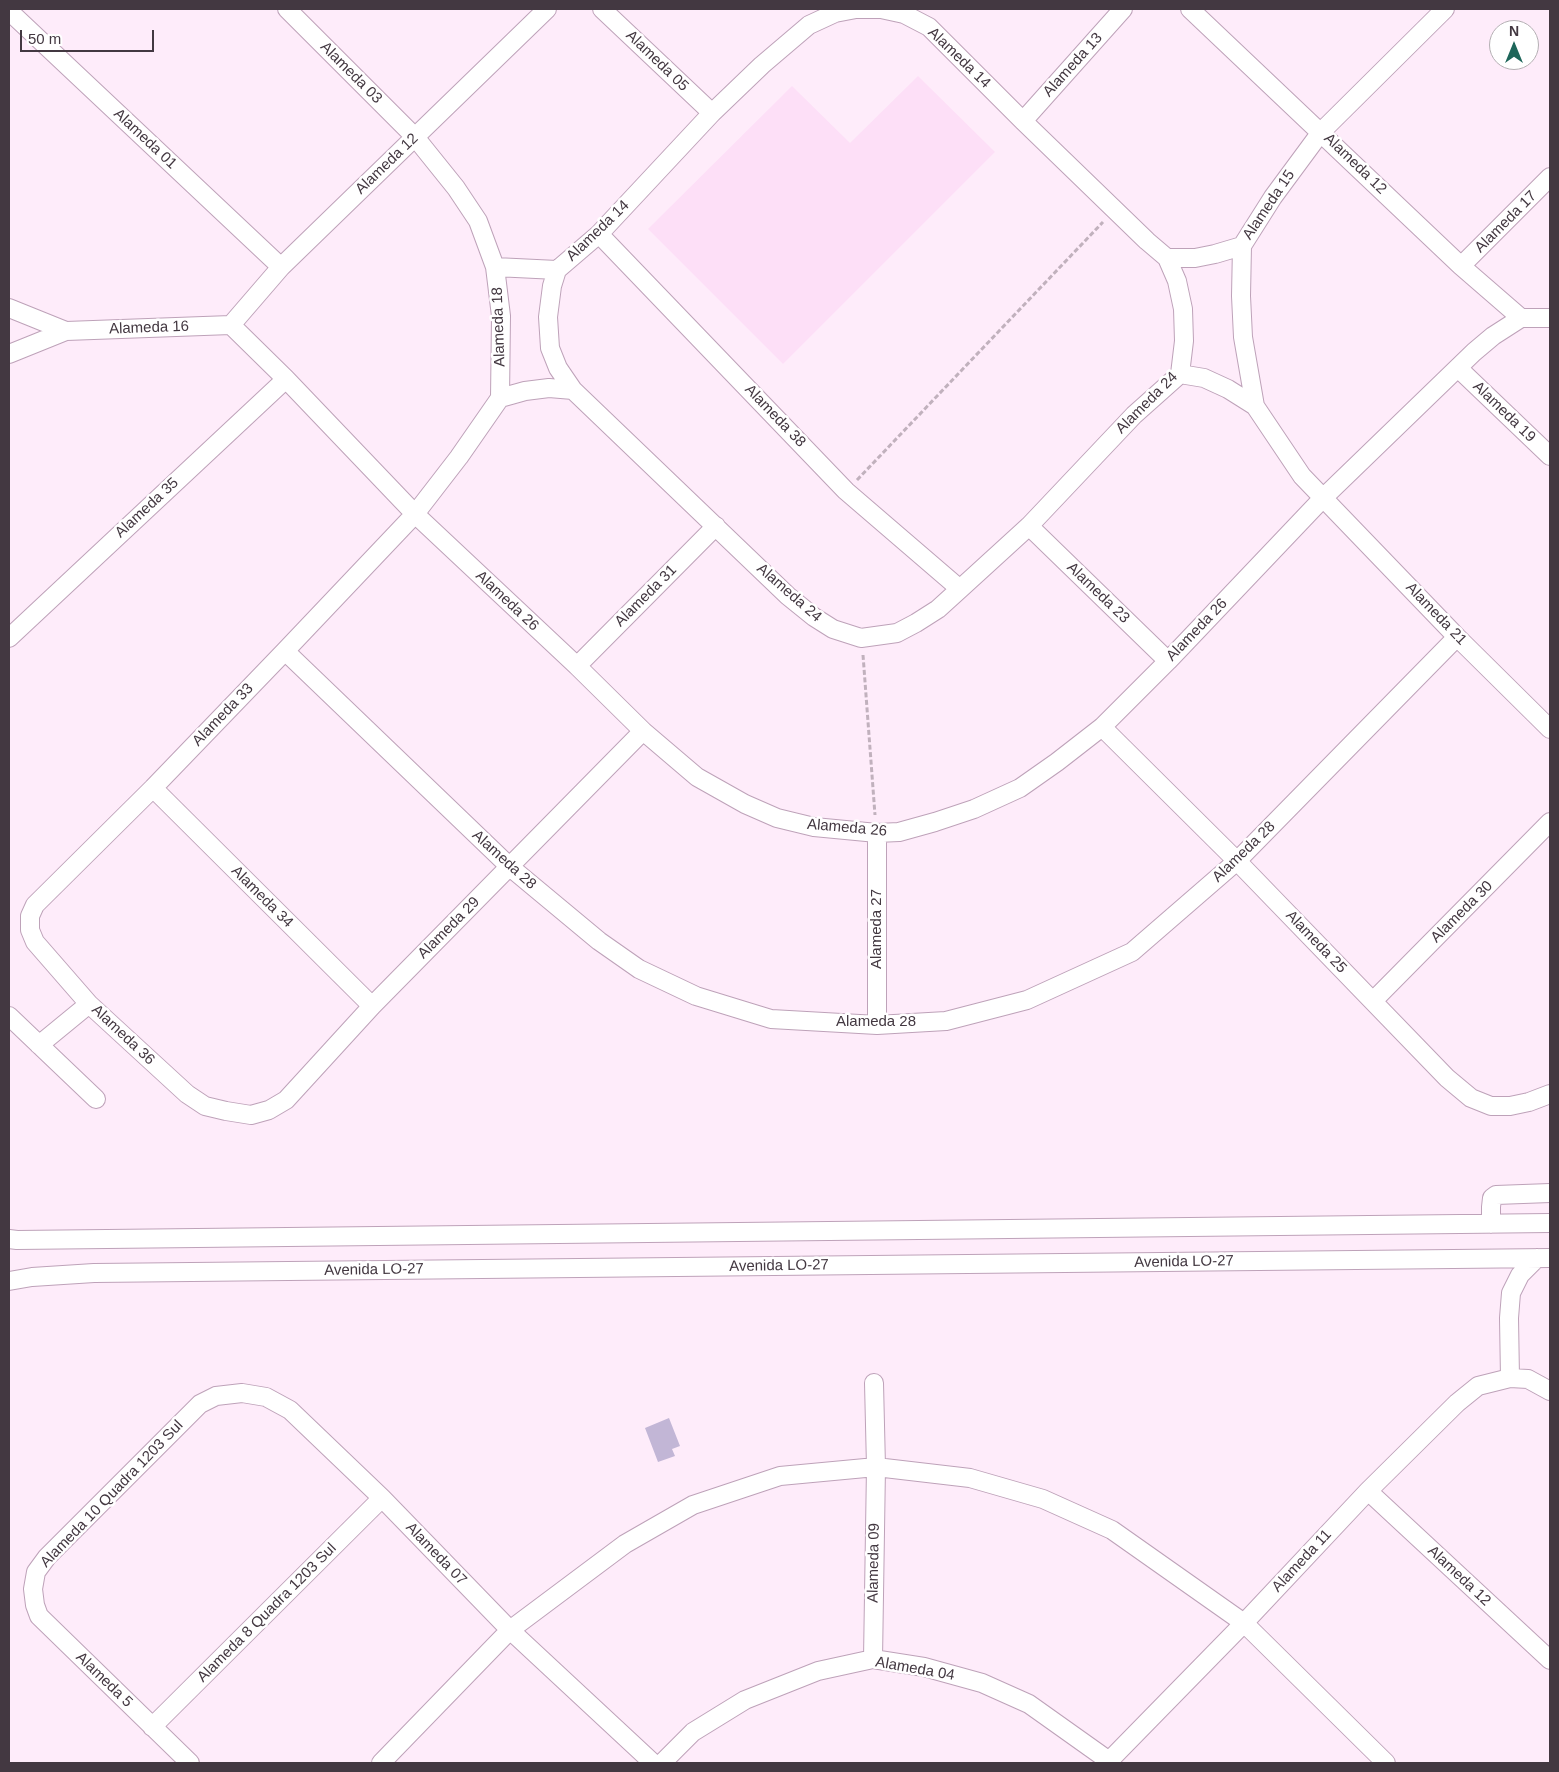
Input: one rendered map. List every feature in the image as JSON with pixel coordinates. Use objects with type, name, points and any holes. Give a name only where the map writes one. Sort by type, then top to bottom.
[{"type":"street","name":"Alameda 03","points":[[288,9],[415,137]]},
{"type":"street","name":"Alameda 12","points":[[231,325],[281,267],[547,9]]},
{"type":"street","name":"Alameda 05","points":[[602,9],[712,113]]},
{"type":"street","name":"Alameda 14","points":[[557,270],[599,234],[712,113],[762,64],[810,25],[835,13],[856,9],[881,9],[904,14],[929,27],[1023,121],[1167,258],[1177,281],[1183,309]]},
{"type":"street","name":"Alameda 13","points":[[1023,121],[1123,9]]},
{"type":"street","name":"Alameda 12","points":[[1190,9],[1461,266],[1521,318]]},
{"type":"street","name":"Alameda 15","points":[[1323,498],[1302,476],[1255,406],[1243,337],[1241,296],[1242,246],[1273,197],[1321,132],[1445,9]]},
{"type":"street","name":"Alameda 01","points":[[9,10],[281,267]]},
{"type":"street","name":"Alameda 18","points":[[415,137],[456,188],[478,221],[496,266],[501,316],[500,398]]},
{"type":"street","name":"Alameda 17","points":[[1461,266],[1550,177]]},
{"type":"street","name":"Alameda 38","points":[[599,234],[846,491],[960,589]]},
{"type":"street","points":[[1167,258],[1195,258],[1242,246]]},
{"type":"street","points":[[496,266],[557,270]]},
{"type":"street","name":"Alameda 24","points":[[557,270],[552,286],[548,317],[550,348],[558,368],[573,390],[788,596],[814,617],[833,629],[861,638],[896,632],[916,623],[938,609],[1029,526],[1134,415],[1180,374],[1184,342],[1183,309]]},
{"type":"street","name":"Alameda 16","points":[[9,308],[66,331]]},
{"type":"street","points":[[1521,318],[1550,318]]},
{"type":"street","name":"Alameda 26","points":[[231,325],[286,379],[415,514],[577,666],[643,731],[697,777],[745,804],[777,818],[814,827],[877,833],[899,832],[974,810],[1020,788],[1058,762],[1102,727],[1168,661],[1323,498],[1493,336],[1521,318]]},
{"type":"street","name":"Alameda 16","points":[[9,354],[66,331],[231,325]]},
{"type":"street","name":"Alameda 19","points":[[1458,368],[1550,456]]},
{"type":"street","points":[[1180,374],[1204,378],[1228,389],[1255,406]]},
{"type":"street","name":"Alameda 35","points":[[9,638],[286,379]]},
{"type":"street","points":[[415,514],[476,434],[500,398],[525,391],[549,388],[573,390]]},
{"type":"street","name":"Alameda 21","points":[[1323,498],[1457,637],[1550,729]]},
{"type":"street","name":"Alameda 33","points":[[30,916],[35,905],[152,788],[415,514]]},
{"type":"street","name":"Alameda 31","points":[[577,666],[716,526]]},
{"type":"street","name":"Alameda 23","points":[[1029,526],[1168,661]]},
{"type":"street","name":"Alameda 28","points":[[285,651],[510,867],[599,941],[631,964],[696,996],[771,1019],[877,1025],[946,1021],[1027,1000],[1132,952],[1237,861],[1457,637]]},
{"type":"street","name":"Alameda 25","points":[[1102,727],[1237,861],[1447,1078],[1471,1098],[1491,1106],[1510,1106],[1529,1102],[1550,1094]]},
{"type":"street","name":"Alameda 29","points":[[251,1115],[269,1110],[286,1100],[372,1006],[643,731]]},
{"type":"street","name":"Alameda 34","points":[[152,788],[372,1006]]},
{"type":"street","name":"Alameda 30","points":[[1373,1002],[1550,822]]},
{"type":"street","name":"Alameda 27","points":[[877,833],[877,1025]]},
{"type":"street","name":"Alameda 36","points":[[30,916],[30,930],[35,942],[89,1004],[187,1094],[205,1106],[251,1115]]},
{"type":"street","points":[[40,1044],[89,1004]]},
{"type":"street","points":[[9,1016],[96,1099]]},
{"type":"street","points":[[1491,1224],[1492,1198],[1496,1195],[1550,1193]]},
{"type":"street","points":[[9,1239],[1550,1223]]},
{"type":"street","points":[[1510,1378],[1509,1318],[1511,1293],[1515,1282],[1543,1258]]},
{"type":"street","name":"Avenida LO-27","points":[[9,1280],[94,1273],[1543,1258]]},
{"type":"street","name":"Alameda 11","points":[[1110,1762],[1368,1491],[1457,1403],[1478,1386],[1510,1378],[1528,1379],[1547,1388]]},
{"type":"street","name":"Alameda 09","points":[[872,1660],[876,1467],[874,1383]]},
{"type":"street","name":"Alameda 07","points":[[200,1404],[216,1396],[242,1394],[266,1397],[290,1410],[382,1498],[510,1630],[653,1763]]},
{"type":"street","name":"Alameda 10 Quadra 1203 Sul","points":[[33,1589],[36,1572],[47,1557],[200,1404]]},
{"type":"street","points":[[381,1763],[510,1630],[625,1544],[693,1505],[780,1476],[876,1467],[970,1478],[1043,1499],[1112,1530],[1244,1623],[1386,1763]]},
{"type":"street","name":"Alameda 12","points":[[1368,1491],[1550,1660]]},
{"type":"street","name":"Alameda 8 Quadra 1203 Sul","points":[[152,1727],[382,1498]]},
{"type":"street","name":"Alameda 5","points":[[33,1589],[35,1605],[39,1616],[190,1763]]},
{"type":"street","name":"Alameda 04","points":[[662,1763],[694,1732],[745,1700],[818,1671],[872,1660],[924,1667],[982,1683],[1028,1704],[1110,1762]]},
{"type":"path","points":[[846,491],[1115,209]]},
{"type":"path","points":[[861,638],[877,833]]},
{"type":"shaded area","points":[[918,76],[995,152],[783,364],[648,229],[792,86],[850,143]]},
{"type":"building","points":[[669,1418],[680,1446],[672,1449],[675,1456],[658,1462],[645,1428]]}]
